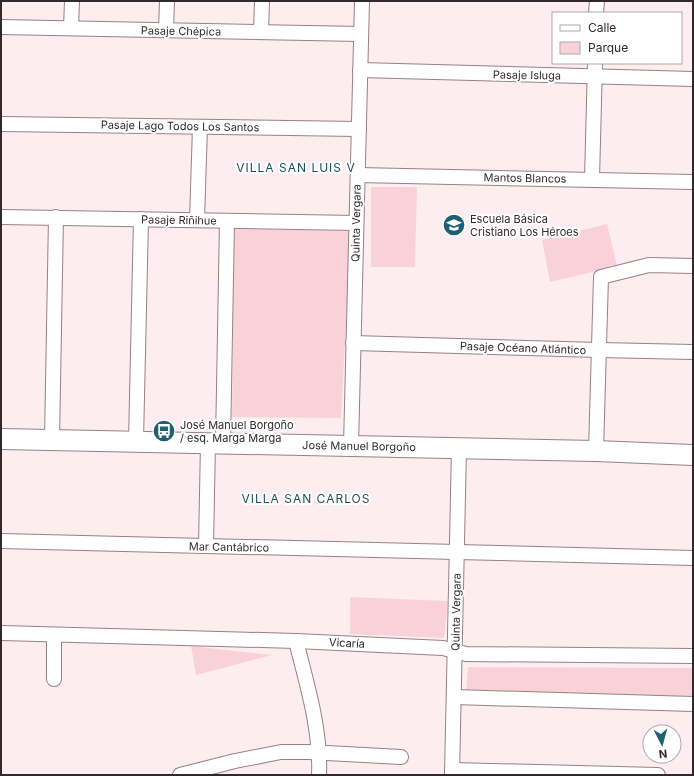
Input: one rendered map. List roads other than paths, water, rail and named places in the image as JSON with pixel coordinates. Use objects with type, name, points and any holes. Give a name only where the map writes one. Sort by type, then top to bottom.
[{"type":"street","points":[[71,28],[72,1]]},
{"type":"street","points":[[166,30],[167,1]]},
{"type":"street","points":[[261,32],[262,1]]},
{"type":"street","name":"Quinta Vergara","points":[[350,446],[362,1]]},
{"type":"street","points":[[596,12],[597,1]]},
{"type":"street","name":"Pasaje Chépica","points":[[1,27],[361,34]]},
{"type":"street","name":"Pasaje Isluga","points":[[360,70],[595,70],[693,79]]},
{"type":"street","points":[[592,180],[595,70]]},
{"type":"street","name":"Pasaje Lago Todos Los Santos","points":[[1,124],[359,129]]},
{"type":"street","points":[[198,220],[200,127]]},
{"type":"street","name":"Mantos Blancos","points":[[358,174],[693,182]]},
{"type":"street","name":"Pasaje Riñihue","points":[[1,217],[356,223]]},
{"type":"street","points":[[52,440],[56,218]]},
{"type":"street","points":[[136,442],[141,219]]},
{"type":"street","points":[[206,546],[215,443],[227,221]]},
{"type":"street","points":[[596,451],[601,277],[649,265],[693,266]]},
{"type":"street","name":"Pasaje Océano Atlántico","points":[[353,343],[693,352]]},
{"type":"street","name":"José Manuel Borgoño","points":[[1,438],[596,451],[693,455]]},
{"type":"street","name":"Quinta Vergara","points":[[452,772],[459,448]]},
{"type":"street","name":"Mar Cantábrico","points":[[1,541],[693,558]]},
{"type":"street","name":"Vicaría","points":[[1,633],[296,641],[443,648],[466,654],[693,656]]},
{"type":"street","points":[[54,634],[54,679]]},
{"type":"street","points":[[296,641],[314,720],[319,753],[319,775]]},
{"type":"street","points":[[454,697],[693,704]]},
{"type":"street","points":[[180,775],[236,761],[281,752],[401,757]]},
{"type":"street","points":[[452,772],[658,775]]},
{"type":"place","name":"Escuela Básica Cristiano Los Héroes","points":[[454,225]]},
{"type":"place","name":"José Manuel Borgoño / esq. Marga Marga","points":[[164,431]]},
{"type":"district","name":"VILLA SAN LUIS V","points":[[296,167]]},
{"type":"district","name":"VILLA SAN CARLOS","points":[[306,498]]}]
